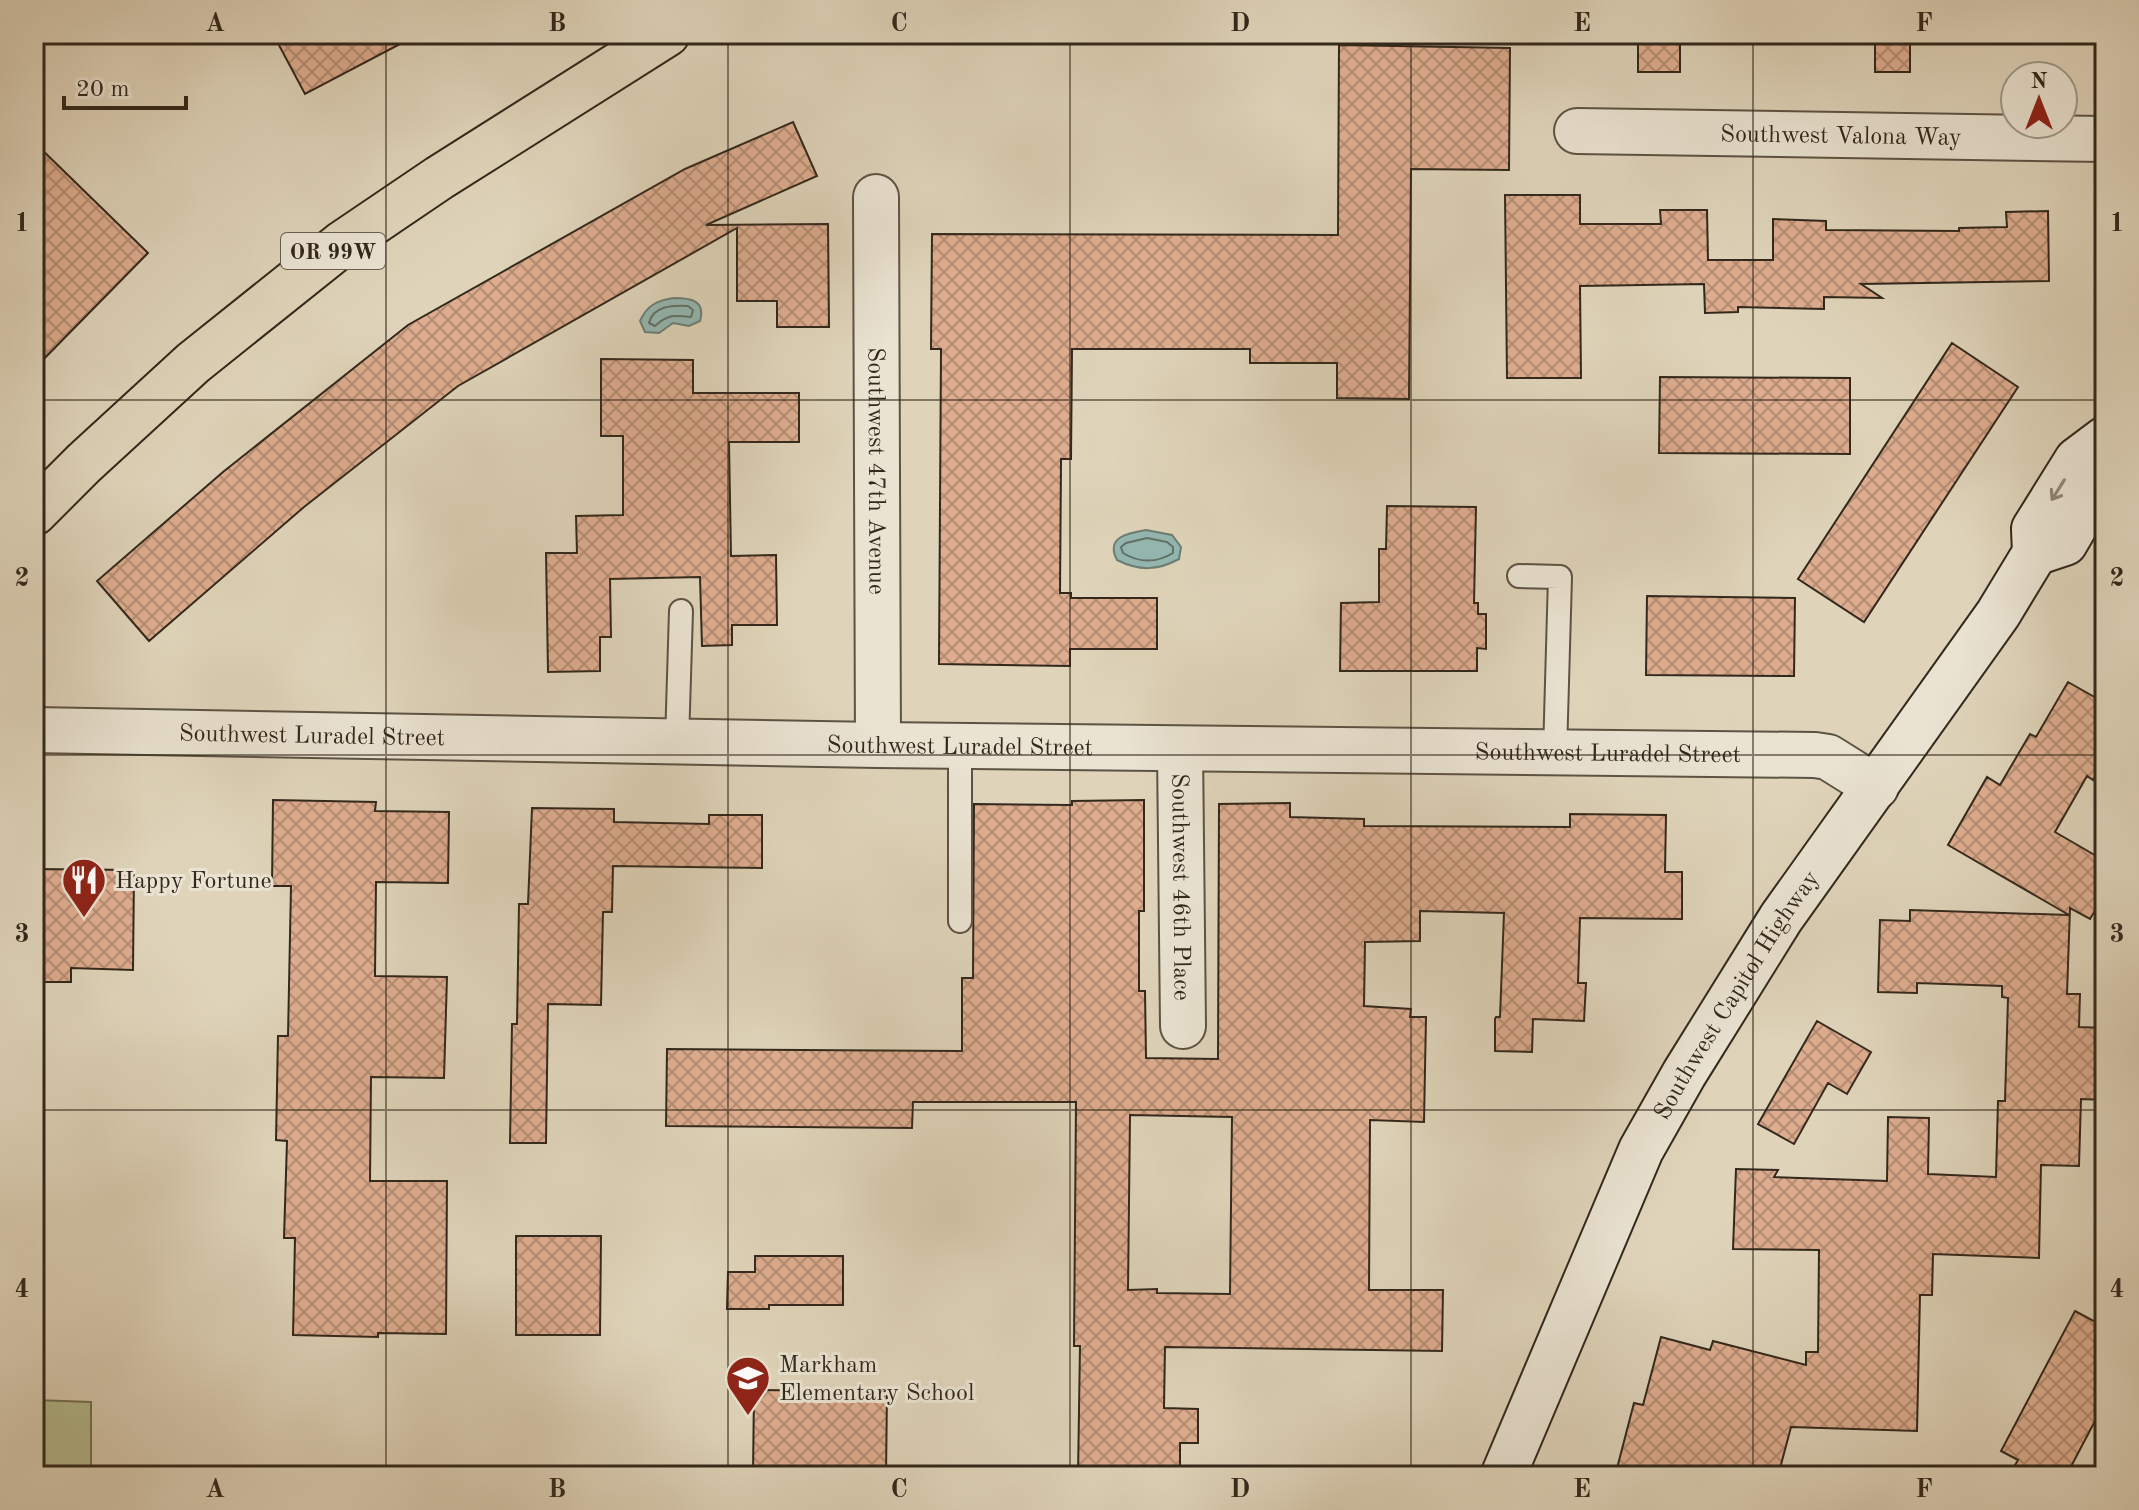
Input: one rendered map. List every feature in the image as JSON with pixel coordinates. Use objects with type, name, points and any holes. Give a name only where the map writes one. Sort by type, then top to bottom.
[{"type":"main road","name":"OR 99W","points":[[34,513],[193,363],[343,243],[464,161],[667,34]]},
{"type":"street","name":"Southwest Valona Way","points":[[1577,131],[2105,139]]},
{"type":"street","name":"Southwest 47th Avenue","points":[[876,197],[878,745]]},
{"type":"street","name":"Southwest Capitol Highway","points":[[1503,1476],[1605,1232],[1659,1116],[1781,918],[1998,614],[2035,553],[2034,529],[2077,460],[2105,439]]},
{"type":"street","points":[[2035,553],[2065,543],[2104,476],[2105,467]]},
{"type":"street","name":"Southwest Luradel Street","points":[[34,730],[878,745],[1815,755],[1828,757],[1876,787]]},
{"type":"street","name":"Southwest 46th Place","points":[[1180,749],[1183,1026]]},
{"type":"lane","points":[[1519,576],[1560,577],[1555,753]]},
{"type":"lane","points":[[677,742],[681,611]]},
{"type":"lane","points":[[960,746],[960,921]]},
{"type":"green space","points":[[34,1400],[91,1402],[91,1476],[34,1476]]},
{"type":"water","points":[[674,298],[699,304],[700,321],[689,326],[673,323],[659,333],[645,332],[640,321],[646,311],[658,302]]},
{"type":"water","points":[[1146,530],[1172,535],[1181,547],[1179,559],[1148,568],[1117,560],[1114,552],[1116,541]]},
{"type":"building","points":[[273,34],[419,34],[305,94]]},
{"type":"building","points":[[1638,34],[1680,34],[1680,72],[1638,72]]},
{"type":"building","points":[[1875,34],[1910,34],[1910,72],[1875,72]]},
{"type":"building","points":[[1339,45],[1510,48],[1509,170],[1411,169],[1409,399],[1337,398],[1337,363],[1250,363],[1250,349],[1072,349],[1071,459],[1061,459],[1060,593],[1071,593],[1071,598],[1157,598],[1157,649],[1070,649],[1070,666],[939,664],[941,349],[931,349],[932,234],[1338,235]]},
{"type":"building","points":[[793,122],[817,176],[706,225],[828,224],[829,327],[777,327],[777,301],[737,301],[737,228],[458,386],[304,507],[149,641],[97,581],[223,472],[408,325],[685,169]]},
{"type":"building","points":[[34,142],[148,253],[34,369]]},
{"type":"building","points":[[1505,195],[1580,195],[1580,224],[1661,224],[1660,210],[1707,210],[1708,260],[1773,260],[1773,219],[1826,221],[1826,230],[1959,231],[1959,228],[2007,227],[2006,212],[2048,211],[2049,281],[1861,284],[1882,298],[1824,297],[1824,309],[1738,307],[1738,312],[1705,313],[1704,284],[1580,286],[1581,378],[1507,378]]},
{"type":"building","points":[[1952,343],[2018,387],[1864,622],[1798,579]]},
{"type":"building","points":[[601,359],[693,360],[693,393],[799,393],[799,442],[729,442],[731,556],[776,555],[777,625],[732,625],[732,645],[702,646],[700,577],[610,579],[611,637],[600,637],[600,671],[548,672],[546,553],[577,553],[576,516],[623,515],[623,436],[601,436]]},
{"type":"building","points":[[1660,377],[1850,378],[1850,454],[1659,453]]},
{"type":"building","points":[[1387,506],[1476,507],[1474,603],[1478,603],[1478,614],[1486,614],[1486,649],[1477,648],[1477,671],[1340,671],[1341,603],[1379,602],[1379,549],[1386,549]]},
{"type":"building","points":[[1647,596],[1795,598],[1794,676],[1646,675]]},
{"type":"building","points":[[2068,682],[2105,703],[2105,759],[2093,780],[2087,776],[2055,832],[2105,861],[2105,894],[2090,919],[2070,908],[2067,994],[2080,994],[2079,1027],[2105,1028],[2105,1100],[2081,1099],[2079,1166],[2041,1165],[2039,1258],[1933,1254],[1932,1295],[1920,1295],[1917,1431],[1791,1427],[1778,1476],[1615,1476],[1634,1403],[1643,1405],[1661,1337],[1710,1350],[1713,1341],[1806,1365],[1806,1352],[1818,1352],[1819,1250],[1733,1249],[1736,1169],[1778,1170],[1774,1177],[1887,1181],[1888,1117],[1929,1118],[1928,1174],[1996,1177],[1998,1101],[2005,1101],[2008,998],[2002,997],[2002,986],[1917,983],[1917,993],[1878,992],[1880,920],[1910,921],[1910,910],[2069,915],[1948,845],[1987,777],[2000,785],[2030,734],[2036,737]]},
{"type":"building","points":[[273,800],[376,802],[375,811],[449,812],[448,883],[376,882],[375,976],[447,977],[444,1078],[371,1077],[370,1181],[447,1181],[446,1334],[378,1333],[378,1337],[293,1335],[295,1238],[284,1238],[287,1141],[276,1140],[278,1036],[288,1036],[291,886],[272,886]]},
{"type":"building","points":[[1144,800],[1144,911],[1139,911],[1139,991],[1145,991],[1146,1058],[1218,1059],[1219,804],[1290,803],[1290,817],[1364,819],[1364,826],[1570,827],[1570,814],[1666,815],[1665,872],[1682,872],[1682,919],[1580,918],[1578,983],[1586,983],[1584,1021],[1533,1019],[1532,1052],[1495,1051],[1495,1019],[1500,1017],[1504,913],[1420,911],[1420,941],[1365,942],[1364,1006],[1411,1009],[1410,1017],[1426,1017],[1424,1122],[1370,1120],[1369,1290],[1443,1290],[1442,1351],[1165,1347],[1164,1408],[1198,1409],[1198,1443],[1180,1443],[1180,1476],[1078,1476],[1080,1346],[1074,1346],[1076,1102],[913,1102],[912,1128],[666,1126],[667,1049],[962,1051],[962,978],[973,978],[974,804],[1072,805],[1072,801]],"holes":[[[1130,1115],[1232,1117],[1230,1294],[1128,1290]]]},
{"type":"building","points":[[532,808],[614,809],[614,822],[709,824],[709,815],[762,815],[762,868],[613,866],[612,912],[603,912],[601,1005],[548,1004],[546,1143],[510,1143],[512,1024],[517,1024],[519,904],[528,904]]},
{"type":"building","name":"Happy Fortune","points":[[34,869],[134,870],[133,970],[71,968],[71,982],[34,982]]},
{"type":"building","points":[[1817,1021],[1871,1052],[1847,1094],[1828,1083],[1794,1144],[1758,1124]]},
{"type":"building","points":[[516,1236],[601,1236],[600,1335],[516,1335]]},
{"type":"building","points":[[755,1256],[843,1256],[843,1305],[769,1305],[769,1309],[727,1309],[728,1272],[755,1272]]},
{"type":"building","points":[[2075,1311],[2105,1327],[2105,1402],[2066,1476],[2009,1476],[2018,1460],[2001,1451]]},
{"type":"building","points":[[754,1390],[887,1392],[886,1476],[753,1476]]},
{"type":"place","name":"Happy Fortune","points":[[84,919]]},
{"type":"place","name":"Markham Elementary School","points":[[748,1417]]}]
